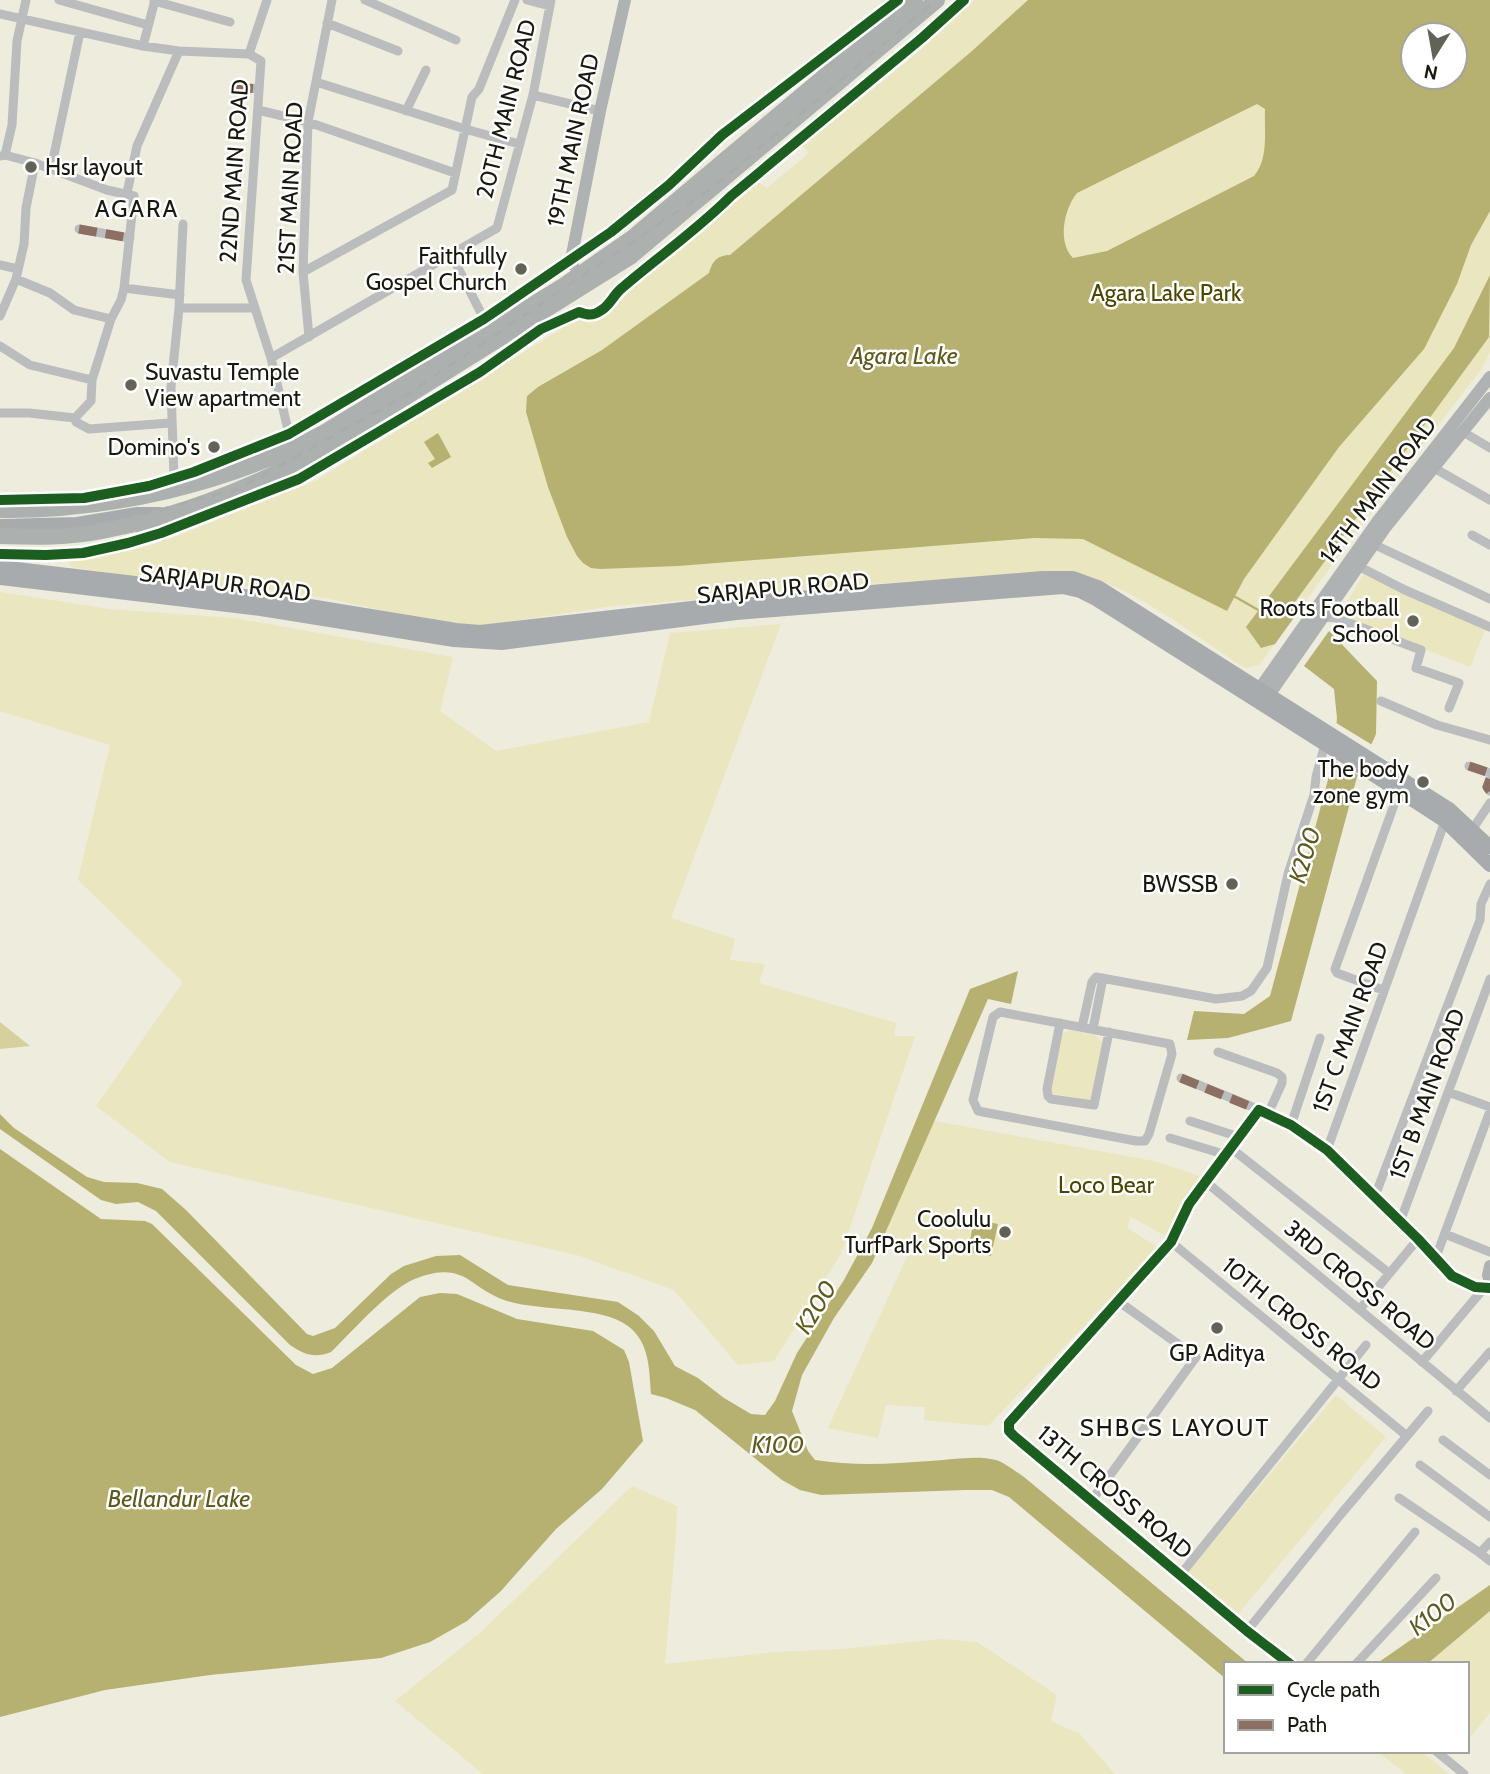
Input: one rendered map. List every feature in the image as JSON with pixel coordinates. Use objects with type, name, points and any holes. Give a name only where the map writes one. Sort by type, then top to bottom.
[{"type":"highway","points":[[0,511],[56,510],[178,483],[217,479],[293,449],[581,282],[630,257],[924,2]]},
{"type":"highway","points":[[0,536],[48,537],[83,534],[135,523],[168,515],[282,472],[369,421],[581,282]]},
{"type":"highway","points":[[135,523],[161,533]]},
{"type":"main road","points":[[0,511],[77,524],[137,514],[168,515]]},
{"type":"main road","name":"SARJAPUR ROAD","points":[[0,567],[261,598],[480,632],[1061,577],[1082,579],[1098,587],[1328,742],[1449,809],[1490,847]]},
{"type":"main road","name":"SARJAPUR ROAD","points":[[0,578],[261,609],[478,642],[502,643],[788,604]]},
{"type":"main road","name":"SARJAPUR ROAD","points":[[1368,765],[1399,791],[1445,821],[1490,865]]},
{"type":"street","points":[[26,0],[15,56],[12,125],[3,155],[35,163],[107,190],[134,196],[121,300],[111,319],[92,380],[91,401],[75,418]]},
{"type":"street","points":[[59,0],[148,25]]},
{"type":"street","points":[[143,46],[155,0],[230,22]]},
{"type":"street","name":"22ND MAIN ROAD","points":[[267,0],[249,54],[261,61],[246,280],[271,358],[289,433]]},
{"type":"street","name":"21ST MAIN ROAD","points":[[309,337],[303,272],[308,122],[332,0]]},
{"type":"street","points":[[365,0],[456,40]]},
{"type":"street","points":[[303,272],[452,190],[472,97],[479,89],[515,0]]},
{"type":"street","points":[[527,0],[550,3]]},
{"type":"street","name":"19TH MAIN ROAD","points":[[581,282],[571,260],[625,0]]},
{"type":"street","points":[[183,224],[170,423],[178,483],[289,433],[484,319],[631,217],[722,135],[898,0]]},
{"type":"street","points":[[0,554],[83,553],[128,543],[161,533],[299,479],[480,372],[541,329],[579,312],[592,314],[601,311],[619,289],[711,215],[730,196],[922,38],[964,0]]},
{"type":"street","name":"20TH MAIN ROAD","points":[[451,254],[497,228],[533,95],[550,3]]},
{"type":"street","points":[[0,14],[143,46],[179,51],[249,54]]},
{"type":"street","points":[[327,23],[398,51]]},
{"type":"street","points":[[51,169],[80,32]]},
{"type":"street","points":[[127,194],[137,146],[179,51]]},
{"type":"street","points":[[406,111],[426,70]]},
{"type":"street","points":[[316,82],[519,144]]},
{"type":"street","points":[[235,87],[259,89]]},
{"type":"street","points":[[533,95],[600,111]]},
{"type":"street","points":[[258,110],[308,122],[455,173]]},
{"type":"street","points":[[0,316],[17,274],[24,244],[26,208],[35,163]]},
{"type":"street","points":[[79,229],[130,238]]},
{"type":"street","points":[[271,358],[451,254],[484,319]]},
{"type":"street","points":[[0,265],[74,310],[111,319]]},
{"type":"street","points":[[124,288],[180,295]]},
{"type":"street","points":[[179,308],[255,308]]},
{"type":"street","points":[[0,346],[30,365],[92,380]]},
{"type":"street","name":"14TH MAIN ROAD","points":[[1317,619],[1377,522],[1490,377]]},
{"type":"street","name":"14TH MAIN ROAD","points":[[1260,696],[1373,544],[1488,403]]},
{"type":"street","points":[[0,413],[29,412],[75,418]]},
{"type":"street","points":[[75,418],[76,422],[89,429],[170,423]]},
{"type":"street","points":[[1463,432],[1490,449]]},
{"type":"street","points":[[1434,468],[1490,500]]},
{"type":"street","points":[[1472,535],[1490,545]]},
{"type":"street","points":[[1373,544],[1490,599]]},
{"type":"street","points":[[1358,566],[1490,627]]},
{"type":"street","points":[[1317,619],[1336,618],[1421,650],[1416,668],[1459,683],[1449,708]]},
{"type":"street","points":[[1381,701],[1437,726],[1490,740]]},
{"type":"street","points":[[1082,1027],[1092,982],[1097,977],[1216,999],[1242,996],[1251,991],[1267,968],[1287,874],[1314,795],[1328,742]]},
{"type":"street","points":[[1469,765],[1490,773]]},
{"type":"street","points":[[1490,779],[1487,787],[1490,791]]},
{"type":"street","points":[[1383,990],[1337,973],[1335,969],[1399,791]]},
{"type":"street","points":[[1472,830],[1490,803]]},
{"type":"street","name":"1ST C MAIN ROAD","points":[[1445,821],[1327,1150],[1452,1276],[1475,1287],[1488,1286]]},
{"type":"street","points":[[1374,1196],[1401,1112],[1480,920],[1481,904],[1490,884]]},
{"type":"street","points":[[1093,1029],[1103,978]]},
{"type":"street","name":"1ST B MAIN ROAD","points":[[1400,1222],[1490,979]]},
{"type":"street","points":[[995,1013],[1060,1023],[1167,1042],[1172,1048],[1145,1141],[978,1111],[973,1100],[995,1013]]},
{"type":"street","points":[[1060,1023],[1047,1089],[1051,1099],[1094,1105],[1109,1032]]},
{"type":"street","points":[[1291,1125],[1320,1038]]},
{"type":"street","name":"13TH CROSS ROAD","points":[[1219,1052],[1277,1073],[1282,1077],[1282,1083],[1263,1112],[1239,1136],[1230,1152],[1189,1204],[1171,1242],[1008,1426],[1014,1436],[1287,1662]]},
{"type":"street","points":[[1181,1078],[1291,1125],[1327,1150]]},
{"type":"street","points":[[1436,1258],[1490,1109],[1448,1092]]},
{"type":"street","points":[[1190,1121],[1239,1136]]},
{"type":"street","points":[[1170,1138],[1230,1152],[1389,1273]]},
{"type":"street","name":"3RD CROSS ROAD","points":[[1206,1182],[1490,1418]]},
{"type":"street","points":[[1445,1234],[1490,1252]]},
{"type":"street","points":[[1360,1309],[1418,1239]]},
{"type":"street","name":"10TH CROSS ROAD","points":[[1171,1242],[1407,1436]]},
{"type":"street","points":[[1422,1362],[1488,1286],[1490,1266]]},
{"type":"street","points":[[1092,1500],[1196,1357],[1118,1301]]},
{"type":"street","points":[[1181,1574],[1366,1345]]},
{"type":"street","points":[[1456,1391],[1490,1352]]},
{"type":"street","points":[[1247,1631],[1428,1411]]},
{"type":"street","points":[[1443,1440],[1490,1475]]},
{"type":"street","points":[[1420,1465],[1490,1517]]},
{"type":"street","points":[[1399,1498],[1490,1560]]},
{"type":"street","points":[[1308,1662],[1415,1532]]},
{"type":"street","points":[[1481,1554],[1490,1542]]},
{"type":"street","points":[[1358,1662],[1436,1578]]},
{"type":"street","points":[[1438,1753],[1464,1774]]},
{"type":"green space","name":"Agara Lake","points":[[974,0],[1490,0],[1490,353],[1480,371],[1364,521],[1259,665],[1245,668],[1132,595],[1084,575],[1061,571],[824,587],[613,606],[480,626],[417,618],[326,598],[244,586],[185,585],[72,567],[69,563],[70,560],[95,558],[148,546],[317,480],[579,318],[593,319],[604,315],[613,306],[619,293],[757,181],[767,188],[809,153],[801,145],[916,54]]},
{"type":"green space","name":"Roots Football School","points":[[1364,574],[1486,628],[1470,667],[1339,615]]},
{"type":"green space","points":[[0,592],[109,609],[234,618],[453,657],[440,711],[496,751],[649,722],[670,633],[781,624],[671,918],[735,939],[730,960],[765,964],[759,983],[896,1023],[894,1036],[915,1036],[841,1254],[774,1361],[738,1365],[674,1290],[577,1255],[170,1162],[96,1106],[183,982],[78,880],[110,745],[0,711]]},
{"type":"green space","points":[[1071,1030],[1095,1035],[1105,1045],[1093,1101],[1051,1093],[1062,1034]]},
{"type":"green space","name":"Loco Bear","points":[[934,1121],[1154,1161],[1203,1177],[1166,1236],[1131,1217],[1127,1228],[1159,1248],[988,1426],[924,1420],[925,1407],[886,1405],[878,1438],[828,1428],[913,1244],[883,1237]]},
{"type":"green space","points":[[1336,1395],[1386,1437],[1238,1614],[1187,1573]]},
{"type":"green space","points":[[632,1486],[677,1506],[665,1664],[941,1639],[977,1642],[1057,1695],[1051,1721],[1080,1734],[1115,1774],[483,1774],[395,1701],[481,1632]]},
{"type":"green space","points":[[1490,1611],[1490,1713],[1469,1739],[1469,1662],[1429,1662]]},
{"type":"green space","points":[[1380,1753],[1423,1753],[1449,1774],[1406,1774]]},
{"type":"shaded area","points":[[0,1022],[30,1046],[0,1049]]},
{"type":"water","name":"Agara Lake","points":[[1028,0],[1490,0],[1490,211],[1471,245],[1457,284],[1424,349],[1339,447],[1244,579],[1227,611],[1083,539],[1034,538],[678,566],[600,569],[583,563],[567,537],[548,487],[526,412],[527,396],[602,350],[709,273],[716,260],[730,255],[972,51]],"holes":[[[1257,104],[1265,109],[1265,144],[1262,161],[1254,176],[1107,251],[1073,258],[1065,243],[1064,225],[1077,193]]]},
{"type":"water","points":[[1490,275],[1489,337],[1292,606],[1298,612],[1275,644],[1261,648],[1246,627],[1454,348]]},
{"type":"water","points":[[438,433],[451,457],[432,468],[428,463],[435,459],[424,442]]},
{"type":"water","points":[[1329,631],[1377,681],[1376,734],[1357,777],[1291,1021],[1228,1038],[1187,1040],[1194,1011],[1244,1014],[1270,996],[1333,761],[1337,718],[1334,689],[1304,666]]},
{"type":"water","points":[[1018,971],[1011,1004],[988,999],[872,1263],[834,1318],[802,1375],[792,1411],[808,1451],[815,1460],[872,1464],[980,1458],[996,1460],[1006,1465],[1024,1477],[1247,1662],[1224,1662],[1224,1677],[1009,1497],[992,1490],[821,1495],[800,1490],[782,1480],[695,1410],[651,1394],[649,1366],[641,1340],[628,1326],[616,1319],[585,1312],[518,1304],[492,1295],[457,1274],[435,1273],[420,1277],[397,1289],[331,1352],[319,1355],[305,1353],[290,1345],[156,1211],[138,1202],[116,1204],[101,1200],[0,1129],[0,1114],[14,1128],[87,1177],[104,1182],[137,1183],[162,1189],[186,1210],[307,1334],[313,1336],[335,1328],[391,1274],[404,1266],[436,1256],[460,1255],[508,1285],[618,1302],[639,1316],[654,1331],[675,1366],[698,1378],[751,1414],[765,1415],[775,1401],[797,1353],[844,1280],[872,1228],[970,989]]},
{"type":"water","name":"Bellandur Lake","points":[[0,1149],[101,1219],[145,1221],[152,1224],[296,1365],[313,1374],[332,1368],[420,1297],[440,1293],[457,1294],[517,1319],[593,1331],[624,1350],[629,1362],[643,1441],[602,1489],[556,1529],[501,1591],[467,1621],[430,1642],[381,1658],[210,1675],[105,1690],[0,1717]]},
{"type":"water","points":[[974,1219],[998,1224],[991,1256],[968,1252]]},
{"type":"water","name":"K100","points":[[1490,1585],[1490,1611],[1429,1662],[1379,1662]]},
{"type":"pier","points":[[1333,721],[1374,746],[1361,777],[1330,758]]},
{"type":"waterway","name":"K200","points":[[1232,595],[1260,611]]},
{"type":"railway","points":[[0,524],[63,528],[132,517],[238,489],[408,394],[712,188],[936,0]]},
{"type":"marked path","points":[[235,87],[259,89]]},
{"type":"marked path","points":[[79,229],[130,238]]},
{"type":"marked path","points":[[1469,766],[1490,773]]},
{"type":"marked path","points":[[1490,779],[1487,787],[1490,791]]},
{"type":"marked path","points":[[1181,1078],[1259,1110]]},
{"type":"cycle path","points":[[0,500],[84,498],[149,486],[194,472],[289,434],[484,319],[611,232],[669,185],[722,135],[898,0]]},
{"type":"cycle path","points":[[0,554],[83,553],[128,543],[161,533],[299,479],[480,372],[541,329],[579,312],[597,313],[622,288],[964,0]]},
{"type":"cycle path","points":[[1287,1662],[1014,1436],[1009,1431],[1009,1423],[1171,1242],[1189,1204],[1259,1110],[1291,1125],[1327,1150],[1452,1276],[1475,1287],[1490,1288]]},
{"type":"place","name":"Hsr layout","points":[[31,167]]},
{"type":"place","name":"Faithfully Gospel Church","points":[[521,269]]},
{"type":"place","name":"Suvastu Temple View apartment","points":[[131,385]]},
{"type":"place","name":"Domino's","points":[[214,447]]},
{"type":"place","name":"Roots Football School","points":[[1413,621]]},
{"type":"place","name":"The body zone gym","points":[[1423,782]]},
{"type":"place","name":"BWSSB","points":[[1232,884]]},
{"type":"place","name":"Coolulu TurfPark Sports","points":[[1005,1232]]},
{"type":"place","name":"GP Aditya","points":[[1217,1328]]},
{"type":"district","name":"AGARA","points":[[137,209]]},
{"type":"district","name":"SHBCS LAYOUT","points":[[1175,1428]]},
{"type":"park label","name":"Agara Lake Park","points":[[1166,293]]}]
